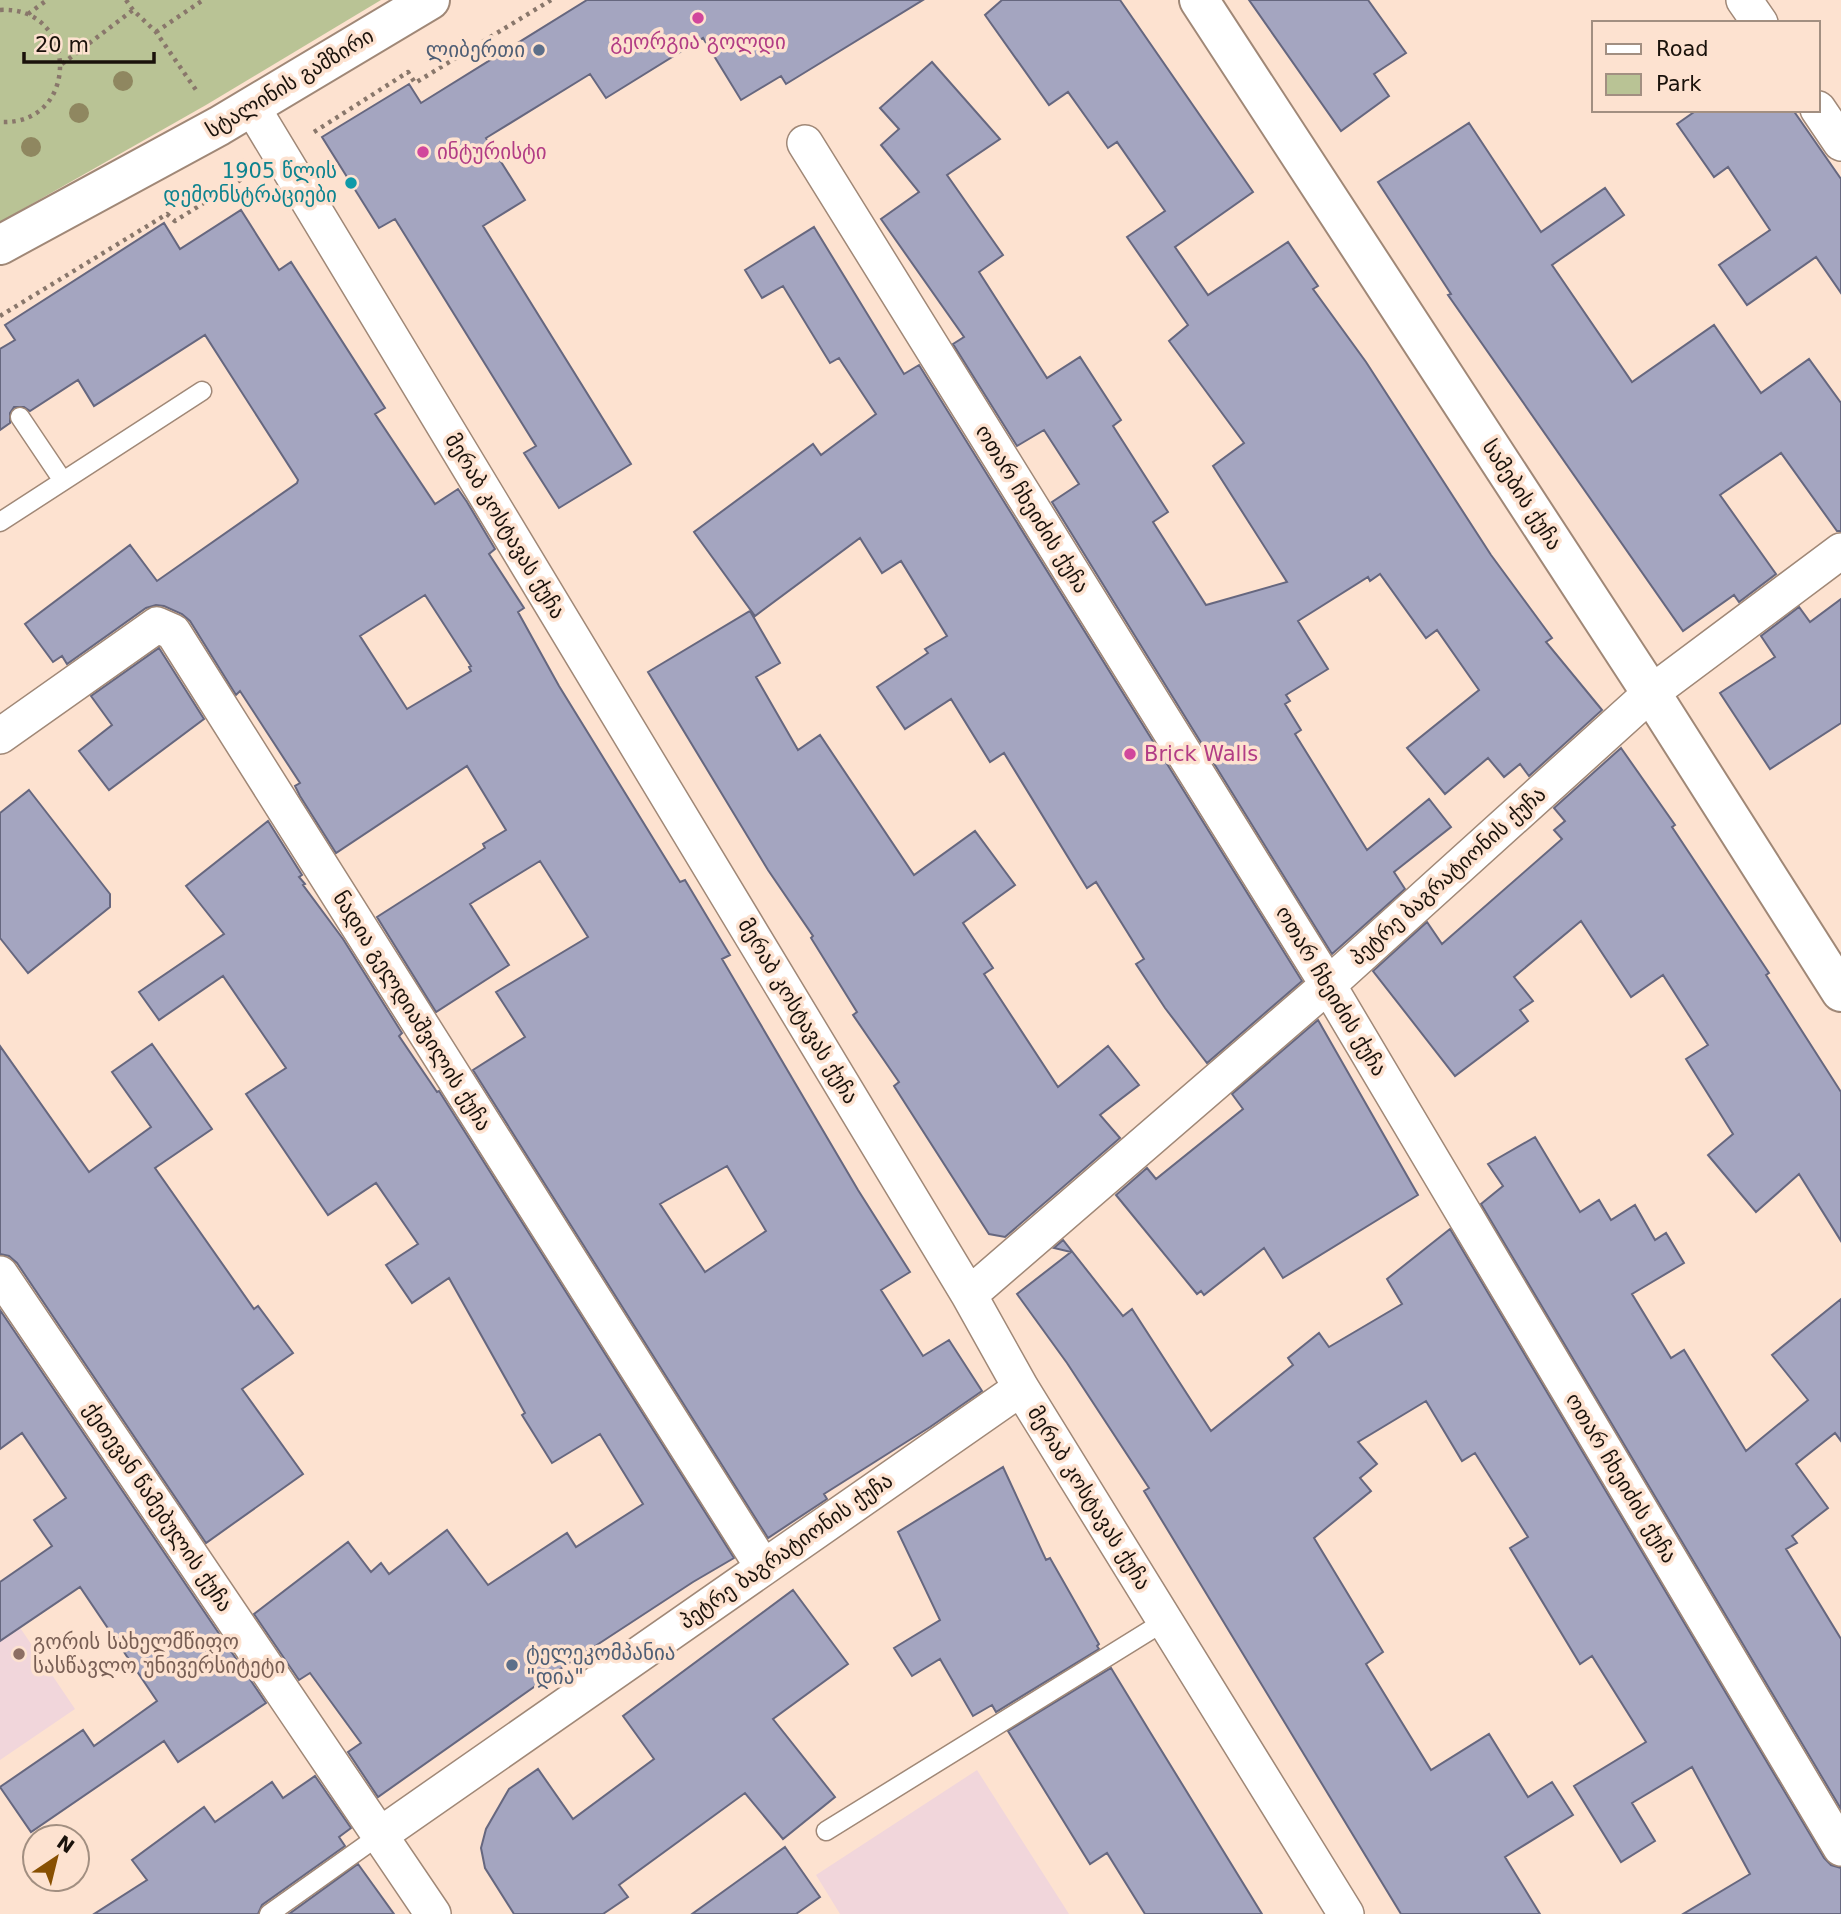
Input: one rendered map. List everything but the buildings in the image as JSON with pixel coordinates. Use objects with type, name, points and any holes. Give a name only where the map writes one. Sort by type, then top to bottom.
[{"type":"street","name":"სტალინის გამზირი","points":[[0,245],[252,107],[430,0]]},
{"type":"street","name":"სამების ქუჩა","points":[[1199,0],[1651,694],[1841,992]]},
{"type":"street","points":[[1744,0],[1759,21]]},
{"type":"street","name":"მერაბ კოსტავას ქუჩა","points":[[252,107],[969,1295],[1021,1388],[1346,1914]]},
{"type":"street","points":[[1820,112],[1841,143]]},
{"type":"street","name":"ოთარ ჩხეიძის ქუჩა","points":[[805,143],[1328,985],[1841,1848]]},
{"type":"street","name":"პეტრე ბაგრატიონის ქუჩა","points":[[969,1295],[1328,985],[1651,694],[1841,551]]},
{"type":"street","name":"ნადია გელდიაშვილის ქუჩა","points":[[0,736],[157,625],[173,632],[764,1567]]},
{"type":"street","name":"ქეთევან წამებულის ქუჩა","points":[[0,1275],[433,1914]]},
{"type":"street","name":"პეტრე ბაგრატიონის ქუჩა","points":[[380,1835],[1021,1388]]},
{"type":"lane","points":[[0,523],[202,390]]},
{"type":"lane","points":[[20,417],[63,481]]},
{"type":"lane","points":[[826,1831],[1165,1621]]},
{"type":"lane","points":[[269,1914],[380,1835]]},
{"type":"path","points":[[27,14],[47,0]]},
{"type":"path","points":[[126,0],[156,32],[199,95]]},
{"type":"path","points":[[156,32],[203,0]]},
{"type":"path","points":[[313,133],[408,72],[415,83],[551,0]]},
{"type":"path","points":[[0,10],[27,14],[41,23],[59,48],[62,64],[59,83],[51,99],[38,113],[21,121],[0,122]]},
{"type":"path","points":[[62,64],[133,10]]},
{"type":"path","points":[[0,316],[167,214],[175,221],[246,177]]},
{"type":"shaded area","name":"გორის სახელმწიფო სასწავლო უნივერსიტეტი","points":[[0,1598],[75,1709],[0,1760]]},
{"type":"shaded area","points":[[977,1770],[1069,1914],[840,1914],[816,1875]]},
{"type":"green space","points":[[0,0],[381,0],[206,105],[0,222]]},
{"type":"place","name":"გეორგია გოლდი","points":[[698,18]]},
{"type":"place","name":"ლიბერთი","points":[[539,50]]},
{"type":"place","name":"ინტურისტი","points":[[423,152]]},
{"type":"place","name":"1905 წლის დემონსტრაციები","points":[[351,183]]},
{"type":"place","name":"Brick Walls","points":[[1130,754]]},
{"type":"place","name":"გორის სახელმწიფო სასწავლო უნივერსიტეტი","points":[[19,1654]]},
{"type":"place","name":"ტელეკომპანია \"დია\"","points":[[512,1665]]}]
